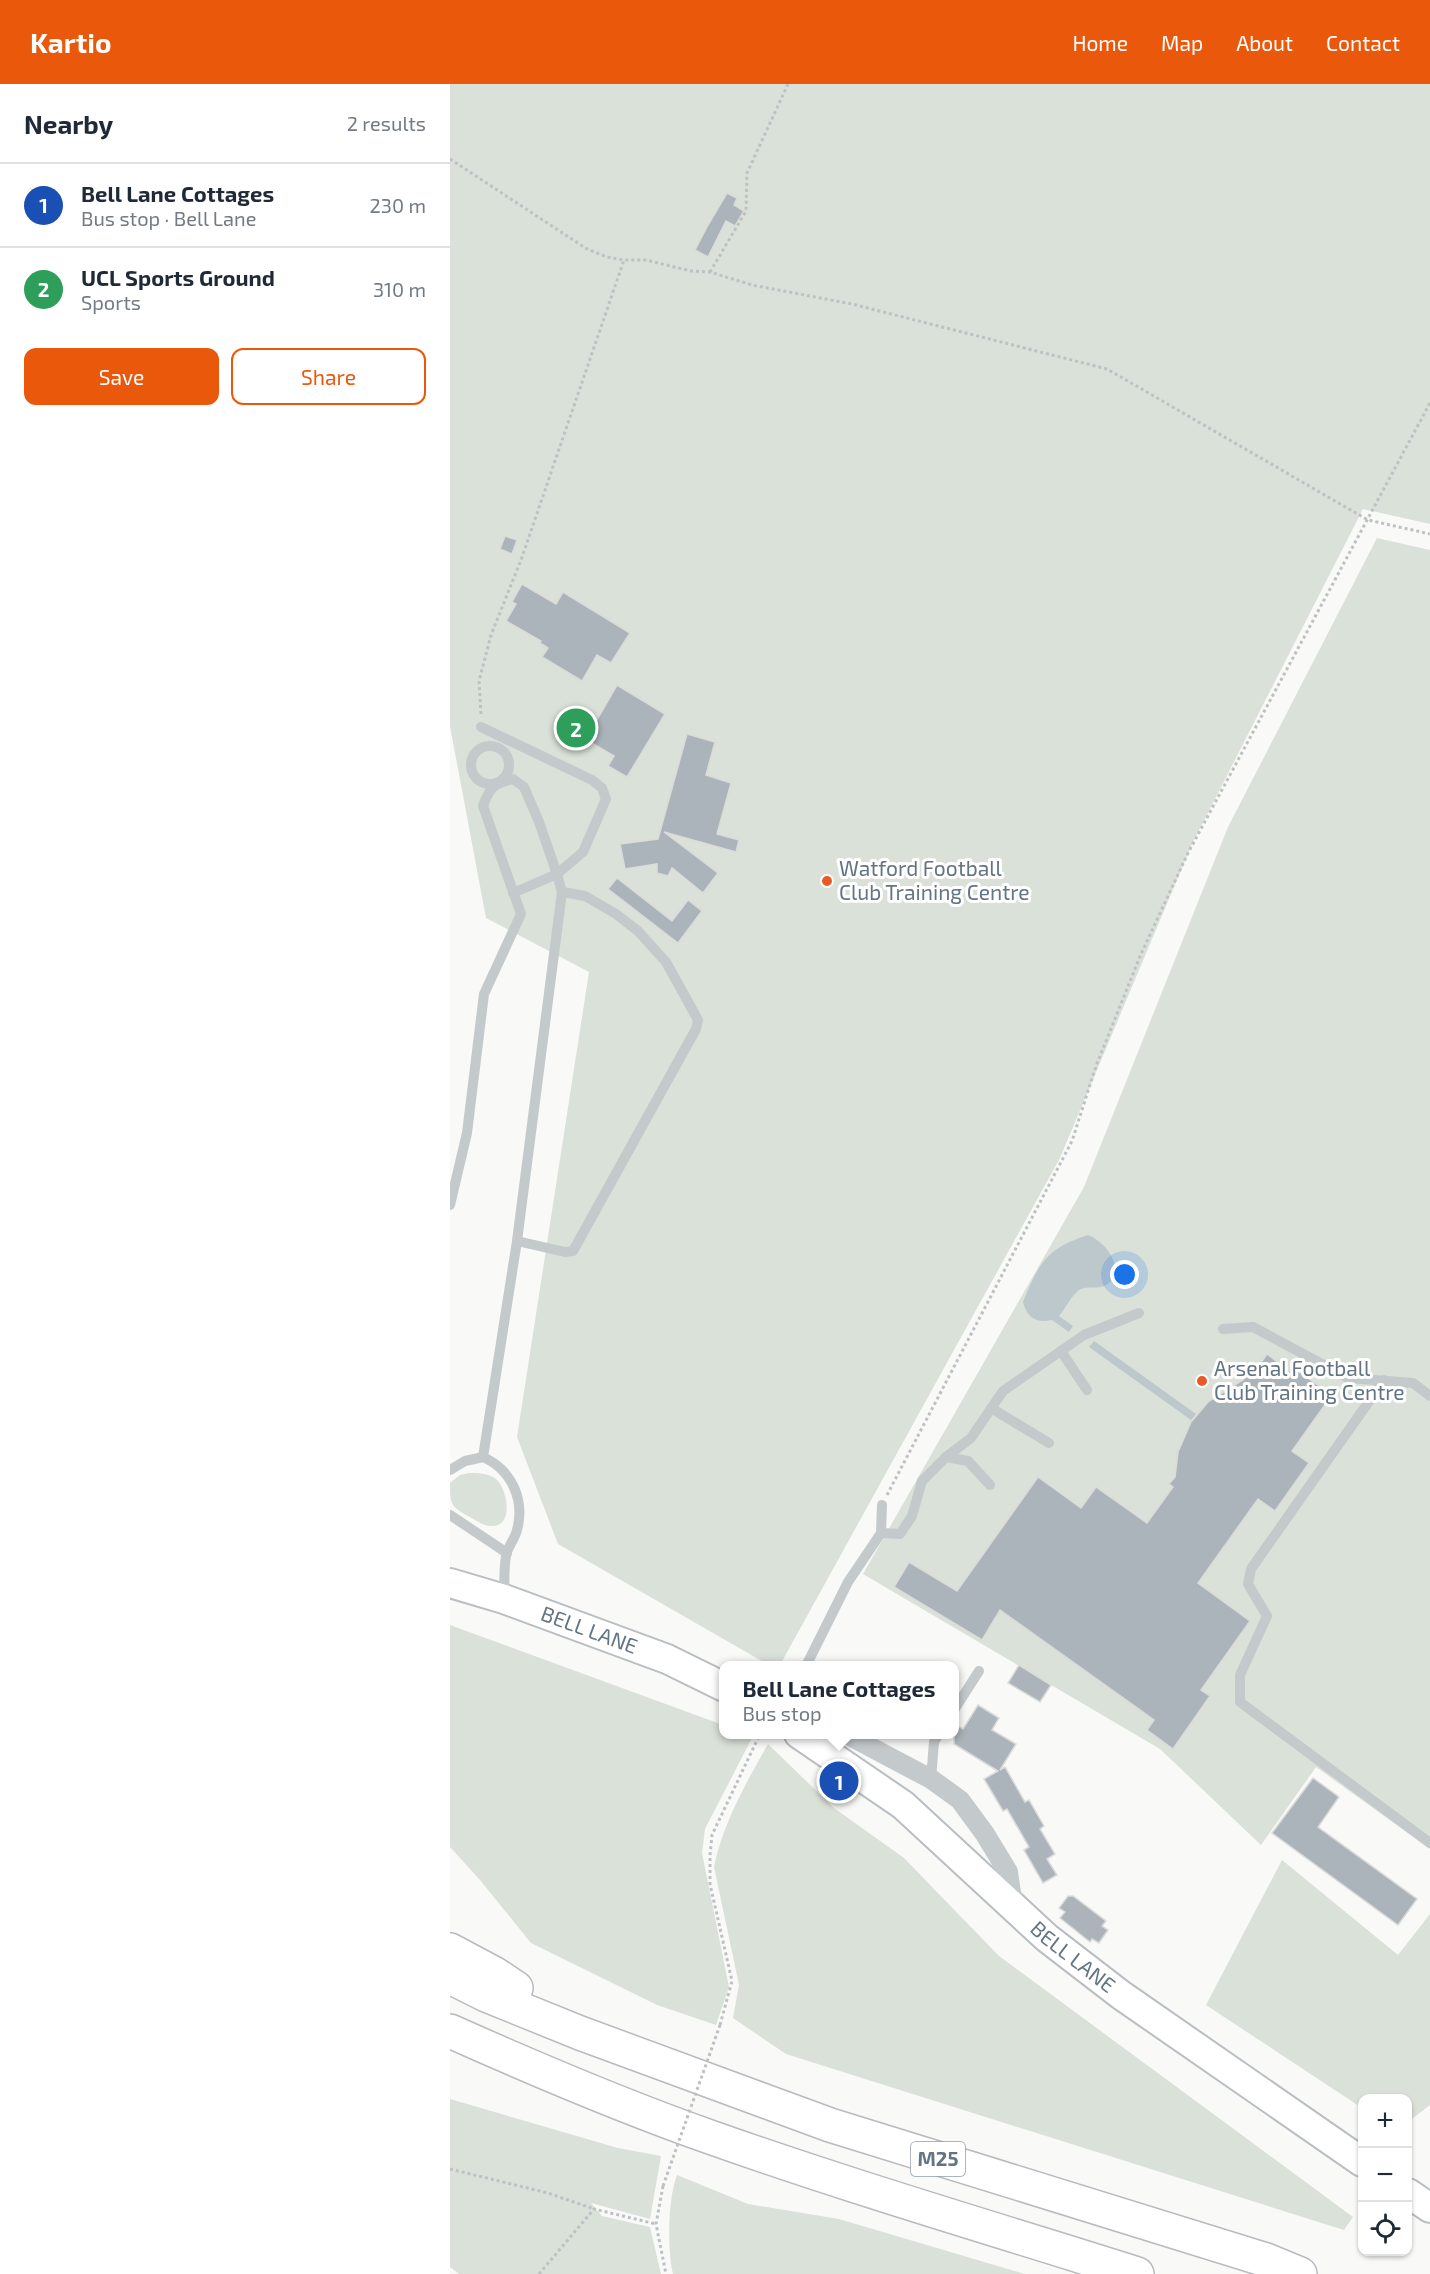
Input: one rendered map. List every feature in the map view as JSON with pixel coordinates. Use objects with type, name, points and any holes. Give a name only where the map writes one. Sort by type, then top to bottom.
[{"type":"highway","name":"M25","points":[[450,1950],[495,1974],[580,2033]]},
{"type":"highway","name":"M25","points":[[450,1977],[486,1995],[580,2033],[830,2125],[1266,2260],[1300,2274]]},
{"type":"highway","name":"M25","points":[[450,2031],[542,2072],[709,2137],[964,2221],[1137,2274]]},
{"type":"main road","name":"BELL LANE","points":[[450,1583],[504,1599],[667,1659],[719,1685]]},
{"type":"main road","name":"BELL LANE","points":[[806,1739],[903,1805],[1047,1938],[1121,1995],[1358,2159]]},
{"type":"main road","points":[[1412,2196],[1430,2208]]},
{"type":"street","points":[[855,1739],[931,1779],[960,1800],[985,1834],[1008,1872],[1013,1907]]},
{"type":"lane","points":[[481,727],[592,780],[602,788],[606,799],[583,852],[557,874],[513,892]]},
{"type":"lane","points":[[450,1205],[467,1133],[484,994],[521,914],[483,806],[488,793],[496,784],[513,780],[524,787],[562,892],[517,1241],[483,1457]]},
{"type":"lane","points":[[517,1241],[565,1252],[573,1251],[696,1029],[698,1020],[675,975],[638,931],[616,914],[585,896],[562,892]]},
{"type":"lane","points":[[881,1533],[900,1534],[912,1516],[922,1481],[946,1457],[971,1438],[1003,1391],[1084,1335],[1139,1313]]},
{"type":"lane","points":[[1223,1329],[1253,1327],[1348,1378],[1413,1383],[1430,1396]]},
{"type":"lane","points":[[1061,1351],[1087,1389]]},
{"type":"lane","points":[[1384,1380],[1251,1569],[1248,1584],[1267,1616],[1240,1675],[1240,1702],[1430,1843]]},
{"type":"lane","points":[[991,1408],[1049,1443]]},
{"type":"lane","points":[[450,1470],[465,1461],[483,1457],[495,1462],[512,1483],[520,1511],[516,1532],[507,1553],[504,1599]]},
{"type":"lane","points":[[946,1457],[968,1461],[990,1485]]},
{"type":"lane","points":[[808,1661],[848,1582],[881,1533],[882,1505]]},
{"type":"lane","points":[[450,1515],[507,1553]]},
{"type":"lane","points":[[959,1702],[978,1671]]},
{"type":"lane","points":[[931,1779],[936,1739]]},
{"type":"path","points":[[710,272],[746,211],[747,173],[788,84]]},
{"type":"path","points":[[450,159],[587,249],[607,257],[646,260],[691,272],[710,272],[752,285],[852,304],[1107,369],[1368,520],[1430,534]]},
{"type":"path","points":[[481,727],[479,681],[491,635],[521,560],[624,260]]},
{"type":"path","points":[[882,1505],[1072,1141],[1096,1066],[1141,954],[1188,853],[1430,403]]},
{"type":"path","points":[[666,2274],[657,2224],[663,2186],[720,2025],[732,1981],[710,1884],[712,1835],[758,1739]]},
{"type":"path","points":[[450,2169],[548,2193],[594,2209],[657,2224]]},
{"type":"path","points":[[539,2274],[594,2209]]},
{"type":"shaded area","name":"Watford Football Club Training Centre","points":[[450,84],[1430,84],[1430,524],[1363,509],[1192,844],[1060,1158],[782,1661],[762,1661],[558,1544],[517,1437],[589,972],[486,918],[450,726]]},
{"type":"shaded area","name":"Arsenal Football Club Training Centre","points":[[1377,538],[1430,550],[1430,1849],[1316,1767],[1261,1845],[1160,1749],[863,1574],[1084,1187],[1228,827]]},
{"type":"shaded area","points":[[1088,1235],[1101,1243],[1112,1257],[1115,1272],[1112,1279],[1103,1286],[1079,1290],[1073,1296],[1059,1316],[1073,1326],[1069,1332],[1052,1320],[1041,1321],[1033,1318],[1027,1312],[1023,1302],[1040,1267],[1063,1245]]},
{"type":"shaded area","points":[[1094,1341],[1196,1414],[1191,1420],[1089,1347]]},
{"type":"shaded area","points":[[469,1473],[490,1476],[500,1484],[507,1505],[504,1519],[500,1524],[490,1526],[483,1524],[462,1513],[452,1503],[450,1483],[460,1475]]},
{"type":"shaded area","points":[[450,1625],[719,1724],[719,1739],[751,1739],[705,1829],[702,1853],[729,1987],[716,2025],[657,2005],[531,1943],[450,1847]]},
{"type":"shaded area","points":[[768,1744],[834,1808],[904,1858],[999,1956],[1353,2217],[1344,2230],[786,2054],[733,2018],[739,1985],[714,1867],[729,1819]]},
{"type":"shaded area","points":[[1282,1860],[1398,1955],[1430,1914],[1430,2105],[1412,2119],[1412,2094],[1358,2094],[1358,2105],[1206,2005]]},
{"type":"shaded area","points":[[450,2099],[618,2148],[661,2156],[650,2219],[591,2203],[602,2216],[650,2227],[661,2274],[459,2274],[450,2267]]},
{"type":"shaded area","points":[[677,2175],[748,2204],[839,2219],[1025,2274],[673,2274],[669,2224]]},
{"type":"building","points":[[727,193],[737,198],[734,205],[744,211],[735,226],[726,221],[708,257],[695,250]]},
{"type":"building","points":[[505,536],[517,540],[512,554],[500,549]]},
{"type":"building","points":[[522,584],[556,604],[563,592],[630,633],[611,663],[597,655],[582,681],[542,657],[548,648],[540,643],[541,641],[506,621],[516,604],[512,602]]},
{"type":"building","points":[[617,685],[665,714],[627,777],[608,766],[614,756],[590,742],[595,732],[591,730]]},
{"type":"building","points":[[687,734],[715,742],[706,775],[731,783],[717,834],[739,840],[736,852],[664,832],[718,873],[703,893],[672,868],[668,876],[657,873],[657,864],[625,869],[620,844],[658,839]]},
{"type":"building","points":[[617,878],[672,921],[688,900],[702,911],[678,943],[608,889]]},
{"type":"building","points":[[1267,1354],[1289,1371],[1292,1367],[1332,1395],[1292,1451],[1309,1463],[1275,1511],[1258,1499],[1198,1583],[1250,1621],[1201,1690],[1210,1696],[1173,1749],[1147,1730],[1154,1720],[1000,1610],[982,1640],[894,1587],[909,1562],[957,1591],[1038,1477],[1081,1508],[1096,1487],[1147,1523],[1173,1487],[1169,1484],[1175,1477],[1178,1452],[1191,1422],[1209,1401],[1243,1380],[1249,1371],[1253,1374]]},
{"type":"building","points":[[1019,1665],[1051,1685],[1040,1702],[1008,1683]]},
{"type":"building","points":[[978,1705],[999,1718],[992,1730],[1016,1744],[1000,1770],[1005,1767],[1025,1802],[1029,1800],[1044,1826],[1040,1829],[1055,1854],[1047,1859],[1057,1875],[1043,1883],[1024,1850],[1029,1847],[1007,1809],[1003,1811],[984,1779],[998,1771],[954,1744],[954,1739],[959,1739],[959,1727],[963,1729]]},
{"type":"building","points":[[1313,1778],[1339,1797],[1318,1827],[1417,1899],[1398,1925],[1272,1833]]},
{"type":"building","points":[[1068,1896],[1073,1896],[1106,1921],[1102,1926],[1108,1930],[1099,1943],[1092,1939],[1090,1942],[1060,1918],[1065,1912],[1059,1908]]},
{"type":"place","name":"UCL Sports Ground","points":[[576,728]]},
{"type":"place","name":"Watford Football Club Training Centre","points":[[827,881]]},
{"type":"place","name":"Arsenal Football Club Training Centre","points":[[1202,1381]]},
{"type":"place","name":"Bell Lane Cottages","points":[[839,1781]]}]
